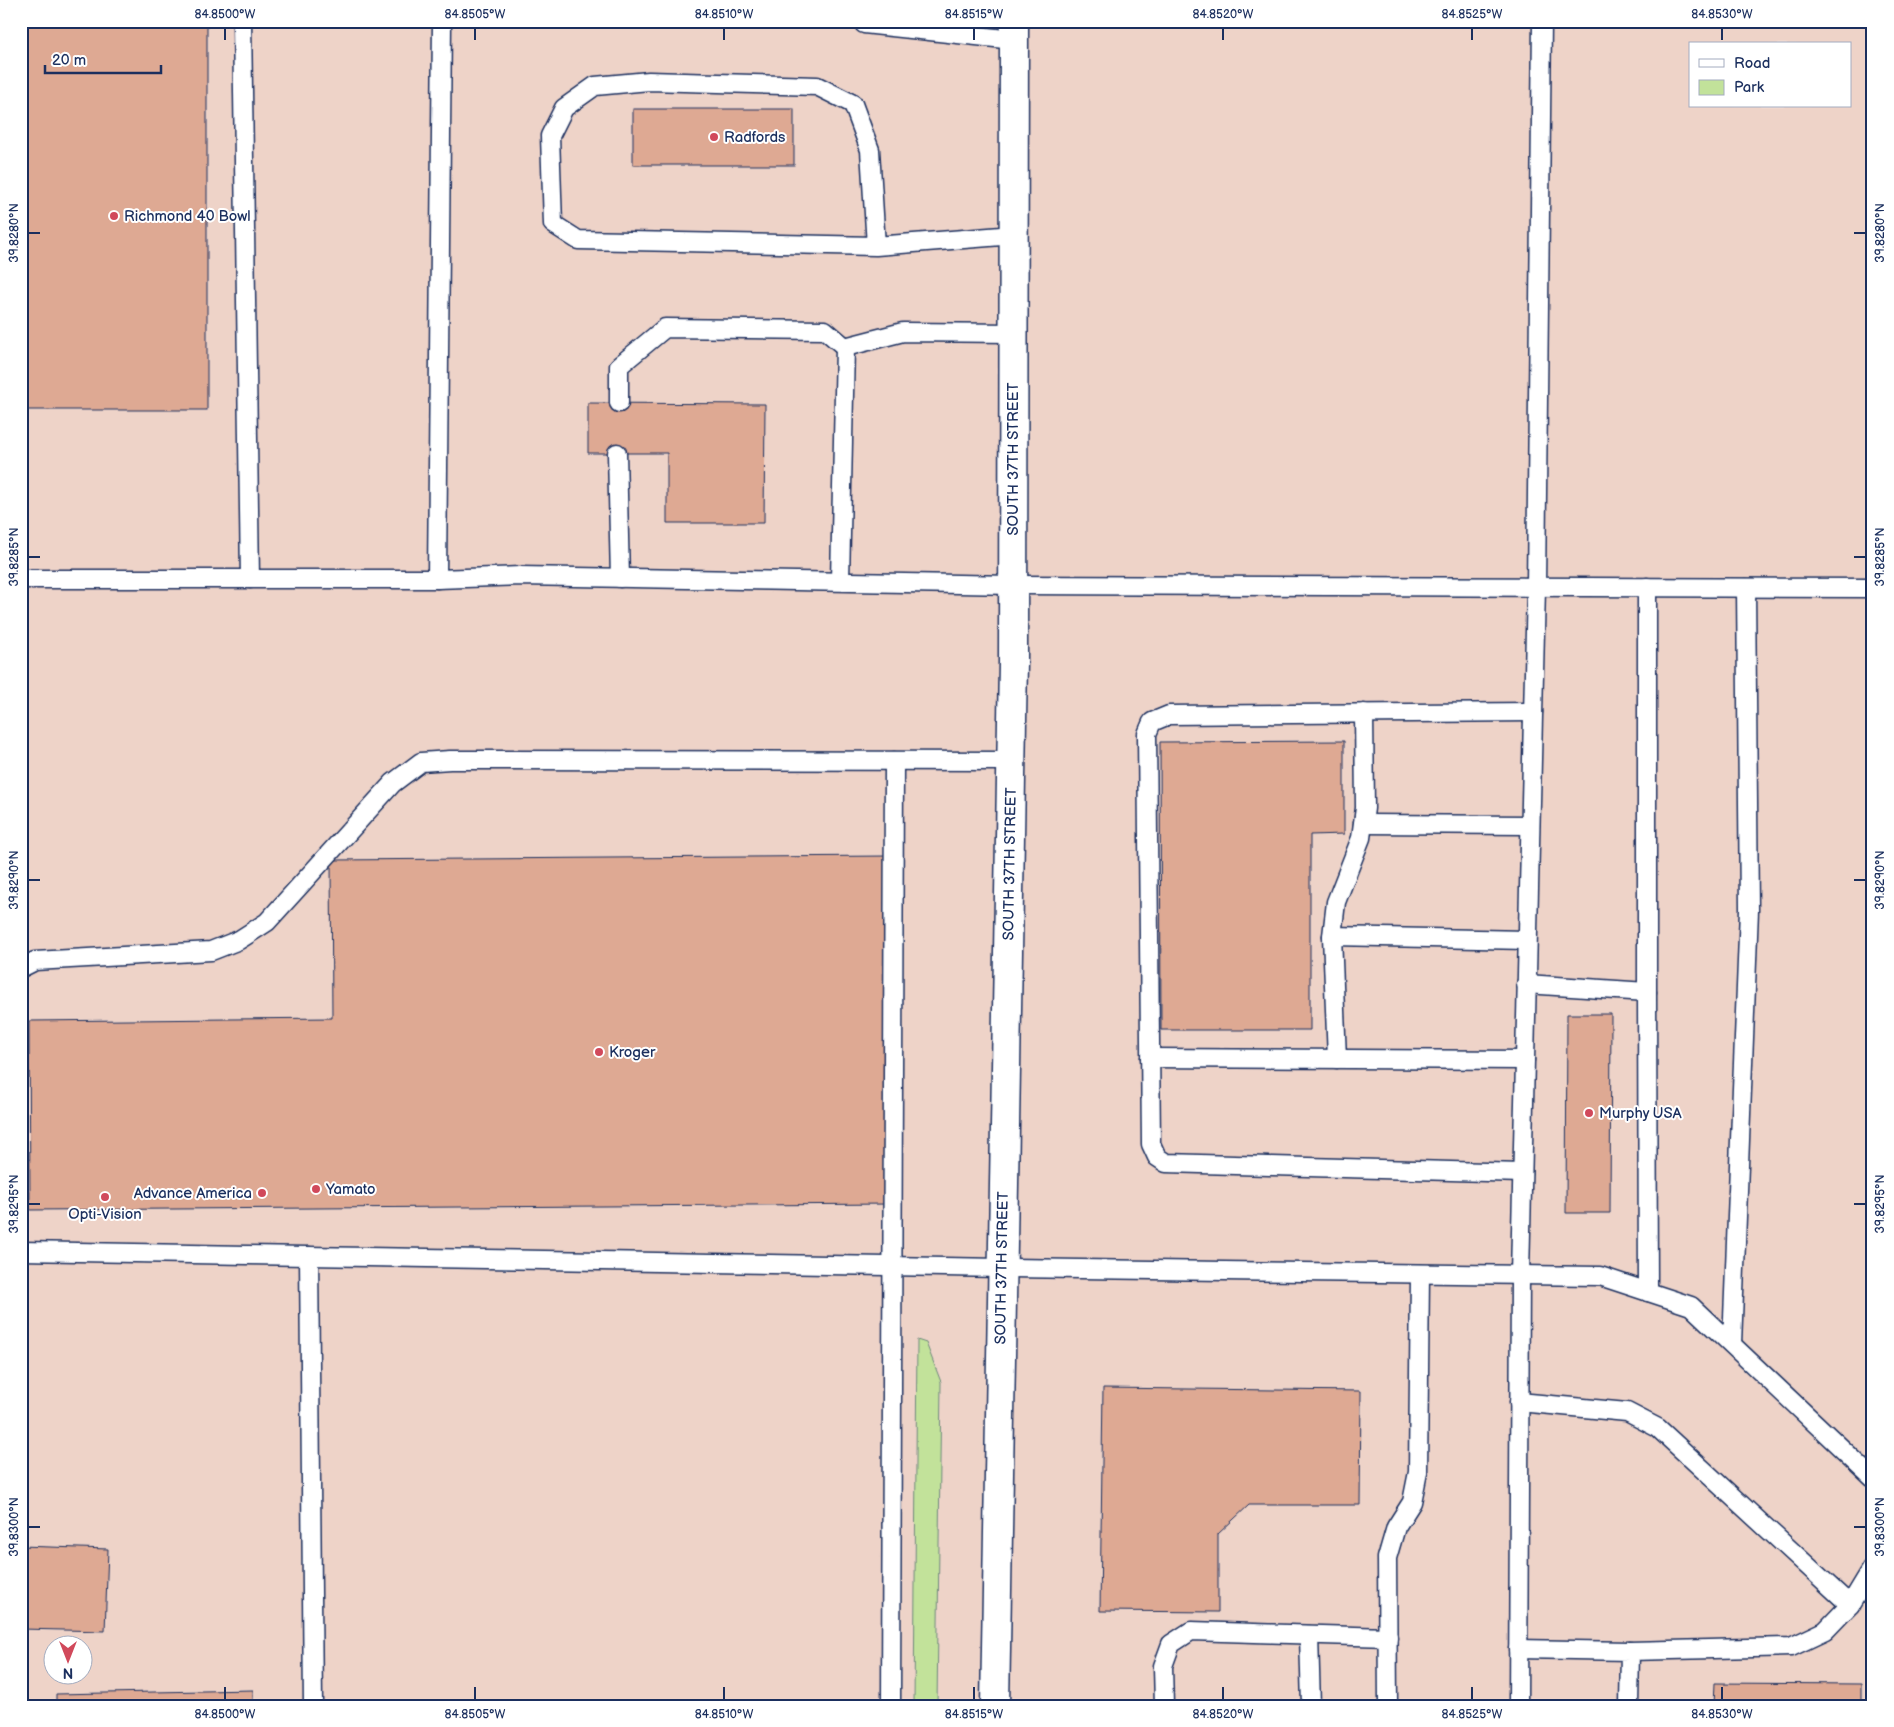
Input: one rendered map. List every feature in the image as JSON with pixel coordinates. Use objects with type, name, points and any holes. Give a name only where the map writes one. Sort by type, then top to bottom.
[{"type":"street","name":"SOUTH 37TH STREET","points":[[995,1706],[1012,761],[1014,31]]},
{"type":"lane","points":[[242,21],[250,579]]},
{"type":"lane","points":[[437,579],[442,21]]},
{"type":"lane","points":[[864,21],[864,24],[1014,31]]},
{"type":"lane","points":[[1518,1706],[1520,1275],[1536,587],[1542,21]]},
{"type":"lane","points":[[876,246],[870,150],[853,104],[817,86],[649,81],[595,86],[564,108],[550,136],[553,224],[578,240],[876,246],[1014,235]]},
{"type":"lane","points":[[619,403],[619,366],[665,328],[825,330],[845,347]]},
{"type":"lane","points":[[845,347],[903,332],[1013,333]]},
{"type":"lane","points":[[840,581],[845,347]]},
{"type":"lane","points":[[617,453],[620,578]]},
{"type":"lane","points":[[21,579],[437,579],[520,576],[1013,585],[1873,588]]},
{"type":"lane","points":[[1648,587],[1648,1292]]},
{"type":"lane","points":[[1732,1344],[1749,910],[1746,588]]},
{"type":"lane","points":[[1522,1173],[1166,1163],[1157,1157],[1151,1144],[1147,734],[1152,722],[1169,715],[1533,712]]},
{"type":"lane","points":[[1337,1059],[1332,936],[1336,902],[1361,838],[1365,808],[1364,713]]},
{"type":"lane","points":[[21,968],[35,961],[211,951],[239,940],[267,922],[393,782],[421,762],[450,760],[1012,761]]},
{"type":"lane","points":[[891,1706],[894,1266],[894,760]]},
{"type":"lane","points":[[1363,824],[1530,825]]},
{"type":"lane","points":[[1332,936],[1527,940]]},
{"type":"lane","points":[[1526,984],[1647,992]]},
{"type":"lane","points":[[1150,1058],[1525,1060]]},
{"type":"lane","points":[[21,1251],[1600,1276],[1691,1306],[1873,1478]]},
{"type":"lane","points":[[309,1256],[313,1706]]},
{"type":"lane","points":[[1388,1706],[1387,1558],[1396,1527],[1412,1502],[1418,1472],[1420,1274]]},
{"type":"lane","points":[[1519,1402],[1627,1412],[1658,1428],[1850,1605]]},
{"type":"lane","points":[[1518,1649],[1630,1651],[1791,1647],[1825,1631],[1850,1605],[1873,1567]]},
{"type":"lane","points":[[1164,1706],[1163,1666],[1171,1644],[1191,1631],[1388,1637]]},
{"type":"lane","points":[[1309,1635],[1310,1706]]},
{"type":"lane","points":[[1629,1706],[1630,1651]]},
{"type":"shaded area","points":[[21,21],[1873,21],[1873,1706],[21,1706]]},
{"type":"green space","points":[[917,1340],[926,1343],[941,1382],[937,1706],[914,1706]]},
{"type":"building","name":"Richmond 40 Bowl","points":[[21,21],[207,21],[207,410],[21,410]]},
{"type":"building","points":[[738,21],[796,21],[796,22],[738,23]]},
{"type":"building","name":"Radfords","points":[[633,109],[794,109],[794,165],[633,165]]},
{"type":"building","points":[[588,403],[765,404],[764,523],[667,523],[667,453],[588,453]]},
{"type":"building","points":[[1344,741],[1344,834],[1310,835],[1310,1030],[1161,1030],[1160,742]]},
{"type":"building","points":[[888,856],[891,1204],[30,1210],[29,1021],[332,1018],[331,860]]},
{"type":"building","name":"Murphy USA","points":[[1567,1014],[1611,1014],[1610,1213],[1566,1213]]},
{"type":"building","points":[[1103,1388],[1361,1391],[1360,1505],[1249,1505],[1218,1534],[1218,1612],[1100,1611]]},
{"type":"building","points":[[21,1546],[108,1549],[105,1631],[21,1629]]},
{"type":"building","points":[[1715,1683],[1861,1684],[1861,1706],[1714,1706]]},
{"type":"building","points":[[253,1690],[253,1706],[56,1706],[56,1694]]},
{"type":"place","name":"Radfords","points":[[714,137]]},
{"type":"place","name":"Richmond 40 Bowl","points":[[114,216]]},
{"type":"place","name":"Kroger","points":[[599,1052]]},
{"type":"place","name":"Murphy USA","points":[[1589,1113]]},
{"type":"place","name":"Yamato","points":[[316,1189]]},
{"type":"place","name":"Advance America","points":[[262,1193]]},
{"type":"place","name":"Opti-Vision","points":[[105,1197]]}]
